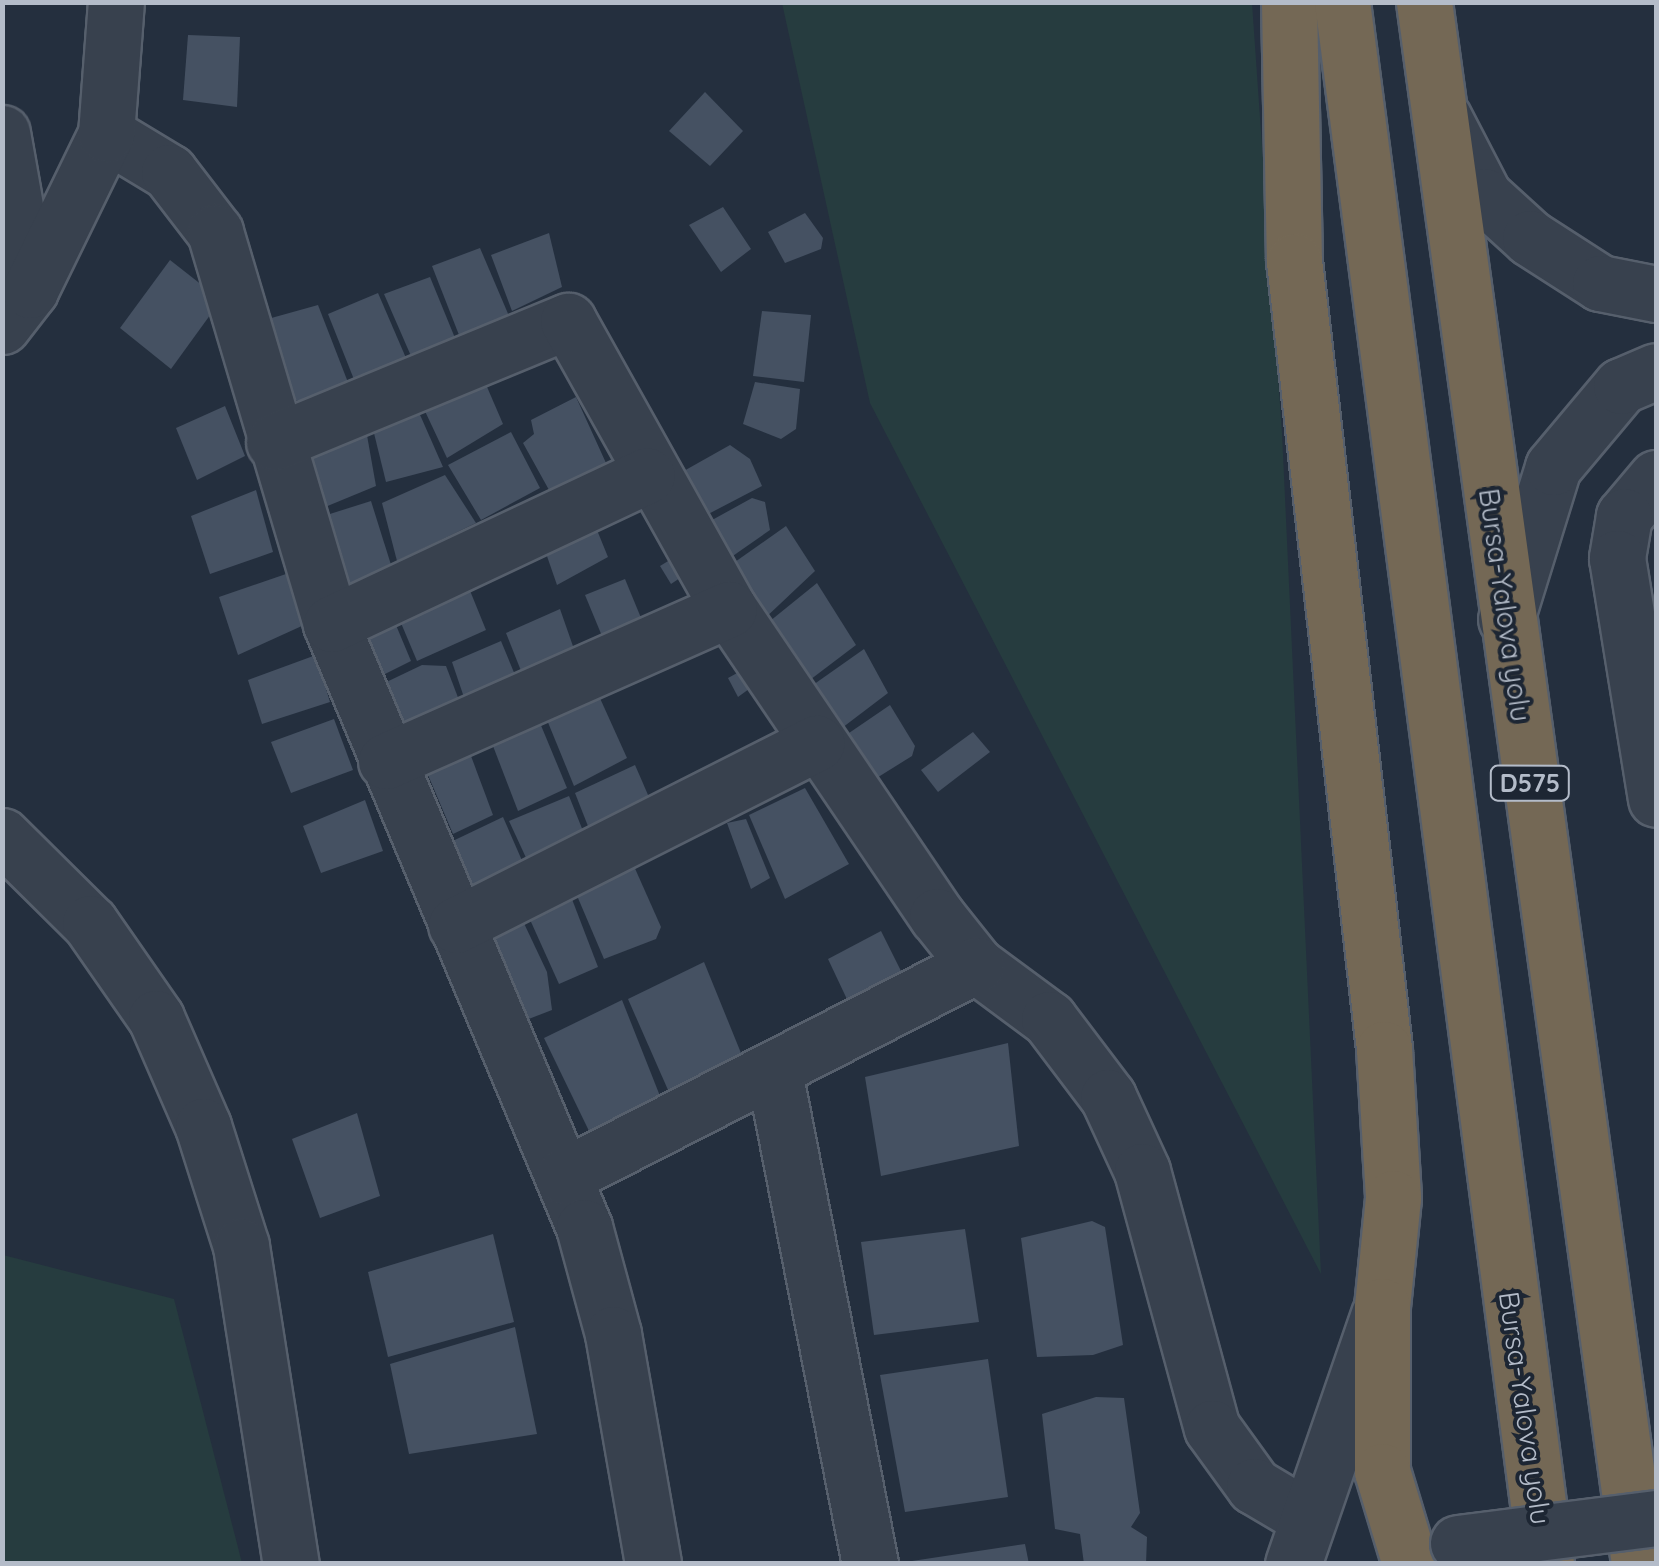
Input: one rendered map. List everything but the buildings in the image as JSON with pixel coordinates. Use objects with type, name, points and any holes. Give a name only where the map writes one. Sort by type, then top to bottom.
[{"type":"highway","points":[[1289,2],[1294,261],[1384,1049],[1394,1198],[1382,1306],[1382,1471],[1431,1557]]},
{"type":"highway","name":"Bursa-Yalova yolu","points":[[1342,2],[1546,1564]]},
{"type":"highway","name":"Bursa-Yalova yolu","points":[[1424,2],[1639,1564]]},
{"type":"street","points":[[16,308],[106,134],[116,2]]},
{"type":"street","points":[[1437,106],[1484,196],[1530,238],[1600,283],[1656,294]]},
{"type":"street","points":[[2,133],[16,308]]},
{"type":"street","points":[[106,134],[169,172],[214,232],[331,624],[564,1176],[605,1297],[653,1564]]},
{"type":"street","points":[[274,442],[568,321],[648,474],[729,609],[817,743],[976,965],[1049,1018],[1108,1097],[1142,1170],[1212,1428],[1301,1541]]},
{"type":"street","points":[[1506,618],[1553,467],[1621,386],[1656,372]]},
{"type":"street","points":[[331,624],[648,474]]},
{"type":"street","points":[[1656,478],[1624,516],[1617,558],[1656,799]]},
{"type":"street","points":[[386,761],[729,609]]},
{"type":"street","points":[[456,925],[817,743]]},
{"type":"street","points":[[2,836],[90,922],[156,1018],[203,1126],[240,1246],[291,1564]]},
{"type":"street","points":[[564,1176],[774,1072],[976,965]]},
{"type":"street","points":[[774,1072],[870,1564]]},
{"type":"street","points":[[1301,1541],[1382,1306]]},
{"type":"street","points":[[1431,1557],[1656,1518]]},
{"type":"street","points":[[1431,1557],[1656,1545]]},
{"type":"green space","points":[[782,3],[1252,3],[1282,433],[1321,1274],[870,403]]},
{"type":"green space","points":[[3,1255],[174,1299],[242,1563],[3,1563]]}]
